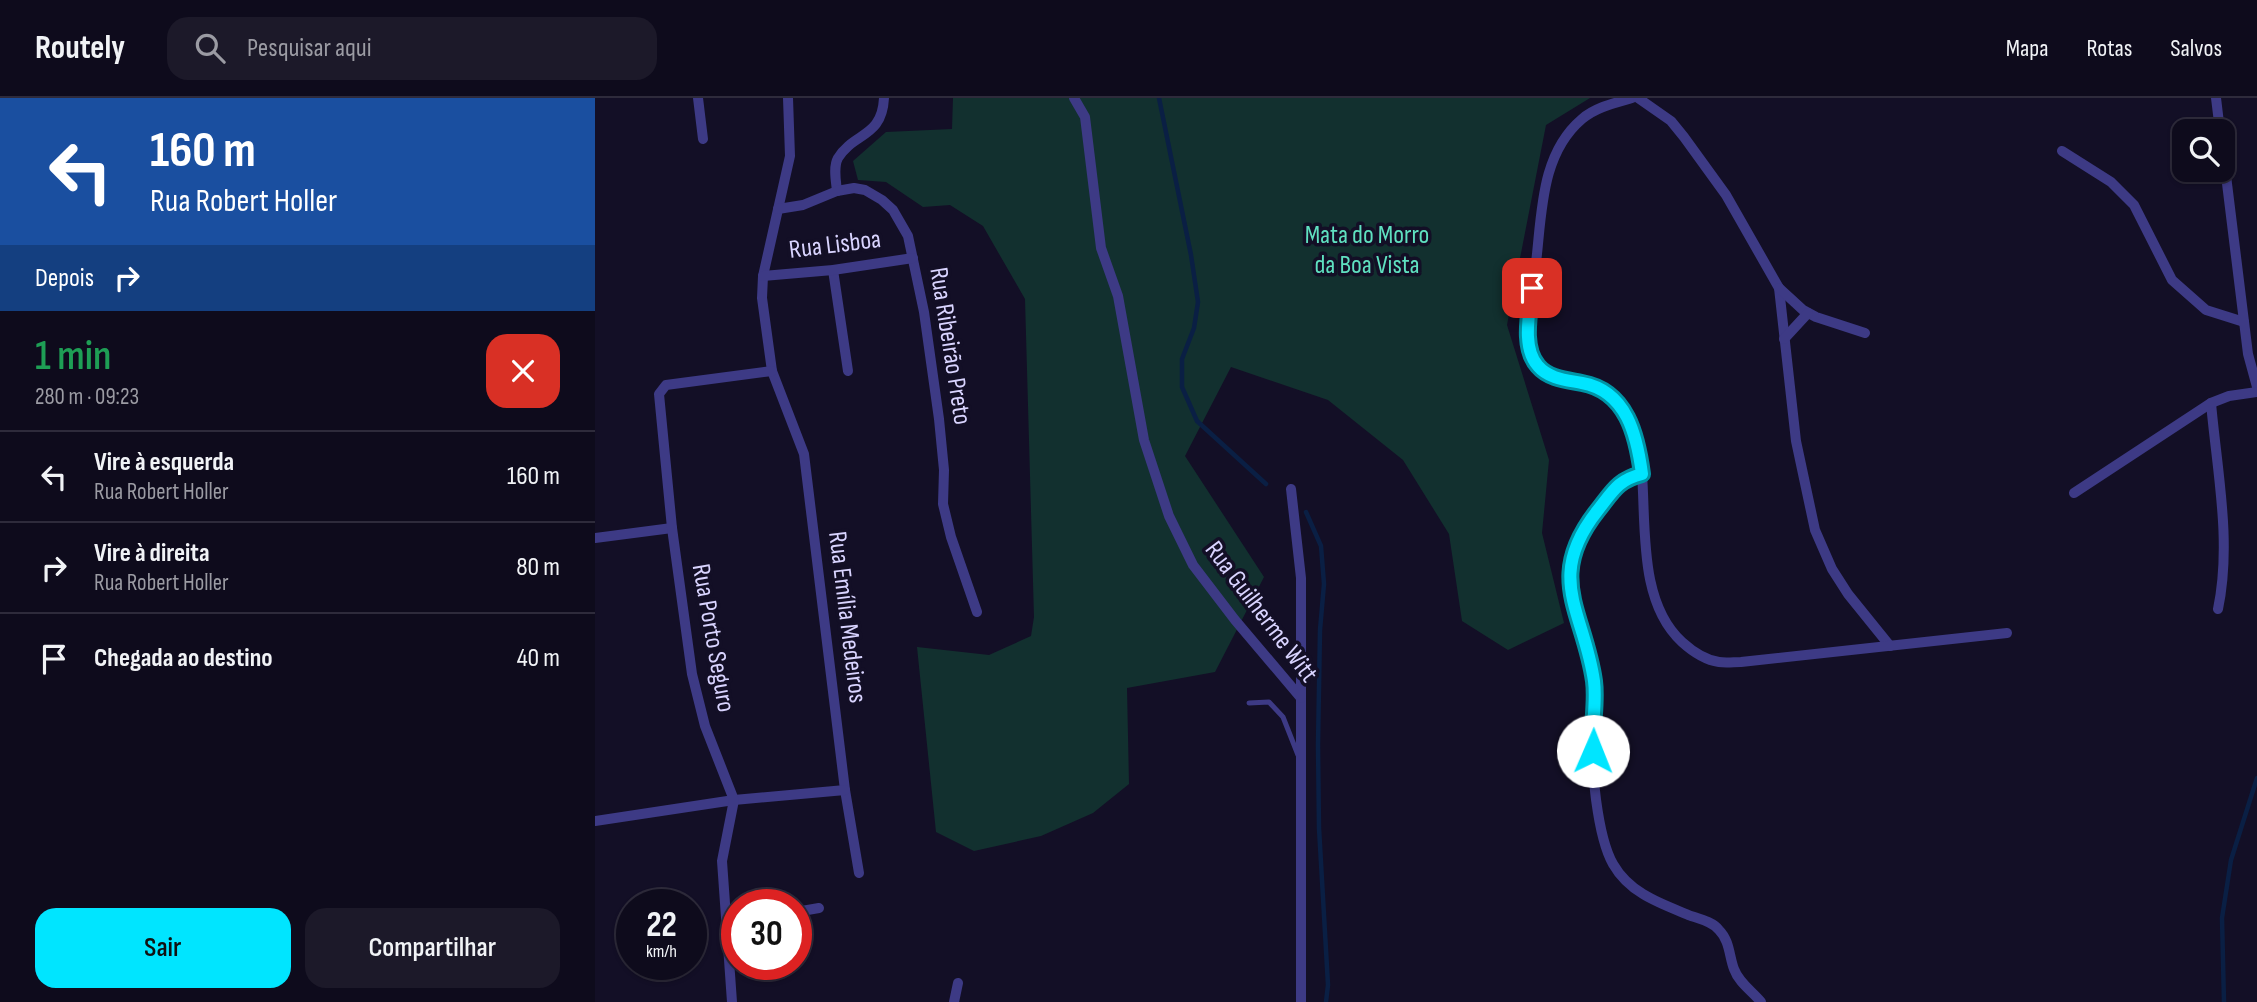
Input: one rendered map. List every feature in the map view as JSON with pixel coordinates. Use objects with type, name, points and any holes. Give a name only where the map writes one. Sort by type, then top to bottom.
[{"type":"street","points":[[698,98],[703,139]]},
{"type":"street","name":"Rua Emília Medeiros","points":[[788,98],[790,156],[763,276],[762,298],[772,371],[804,454],[845,790],[859,873]]},
{"type":"street","points":[[837,191],[835,170],[838,159],[875,126],[883,111],[884,98]]},
{"type":"street","name":"Rua Guilherme Witt","points":[[1074,98],[1084,117],[1101,248],[1118,296],[1144,440],[1169,516],[1193,565],[1301,698],[1301,1002]]},
{"type":"street","points":[[1632,98],[1602,107],[1584,117],[1570,130],[1555,156],[1542,195],[1528,329],[1530,349],[1536,365],[1558,379],[1590,384],[1601,389],[1612,397],[1628,418],[1637,439],[1642,474],[1650,578],[1656,605],[1672,632],[1695,653],[1719,662],[1741,662],[2007,633]]},
{"type":"street","points":[[1638,98],[1671,121],[1684,136],[1726,195],[1779,288],[1808,313],[1865,333]]},
{"type":"street","points":[[2216,98],[2219,119]]},
{"type":"street","points":[[2062,151],[2111,182],[2134,205],[2172,280],[2206,310],[2244,322]]},
{"type":"street","points":[[2074,493],[2211,403],[2257,389],[2248,354],[2227,182]]},
{"type":"street","name":"Rua Ribeirão Preto","points":[[778,209],[803,205],[837,191],[854,188],[865,190],[883,200],[893,210],[908,236],[925,312],[939,419],[944,470],[943,504],[951,537],[977,612]]},
{"type":"street","name":"Rua Lisboa","points":[[763,276],[833,270],[913,258]]},
{"type":"street","points":[[833,270],[848,371]]},
{"type":"street","points":[[1779,288],[1796,442],[1815,530],[1832,569],[1847,594],[1890,646]]},
{"type":"street","points":[[1784,339],[1808,313]]},
{"type":"street","name":"Rua Porto Seguro","points":[[734,800],[698,702],[692,674],[672,528],[659,394],[666,385],[772,371]]},
{"type":"street","points":[[2211,403],[2225,551],[2224,580],[2218,609]]},
{"type":"street","points":[[1642,474],[1621,481],[1584,527],[1575,549],[1571,571],[1570,590],[1574,610],[1591,664],[1594,685],[1592,735],[1602,833],[1613,864],[1625,880],[1645,897],[1719,929],[1726,939],[1738,977],[1761,1002]]},
{"type":"street","points":[[1291,489],[1301,578],[1301,698]]},
{"type":"street","points":[[595,538],[672,528]]},
{"type":"street","points":[[595,821],[734,800],[845,790]]},
{"type":"street","points":[[723,889],[722,861],[734,800]]},
{"type":"street","points":[[812,909],[820,908]]},
{"type":"street","points":[[729,980],[731,1002]]},
{"type":"street","points":[[954,1002],[958,983]]},
{"type":"lane","points":[[1249,704],[1269,702],[1283,716],[1301,762]]},
{"type":"green space","name":"Mata do Morro da Boa Vista","points":[[953,98],[1590,98],[1546,125],[1507,325],[1549,460],[1542,533],[1564,623],[1508,650],[1462,621],[1449,534],[1403,460],[1328,400],[1231,367],[1185,456],[1264,577],[1215,672],[1127,688],[1129,784],[1093,813],[1041,836],[974,851],[936,832],[917,647],[989,655],[1031,636],[1034,617],[1025,299],[983,226],[950,205],[923,207],[886,182],[858,180],[853,161],[886,132],[952,129]]},
{"type":"waterway","points":[[1159,98],[1198,302],[1194,328],[1182,359],[1182,387],[1197,421],[1266,484]]},
{"type":"waterway","points":[[1306,512],[1321,546],[1324,584],[1320,630],[1318,745],[1319,828],[1328,985],[1326,1002]]},
{"type":"waterway","points":[[2224,1002],[2222,918],[2231,860],[2257,778]]},
{"type":"route","points":[[1532,288],[1528,329],[1530,349],[1536,365],[1558,379],[1590,384],[1612,397],[1628,418],[1637,439],[1642,474],[1621,481],[1584,527],[1575,549],[1571,571],[1570,590],[1574,610],[1591,664],[1594,685],[1593,751]]}]
